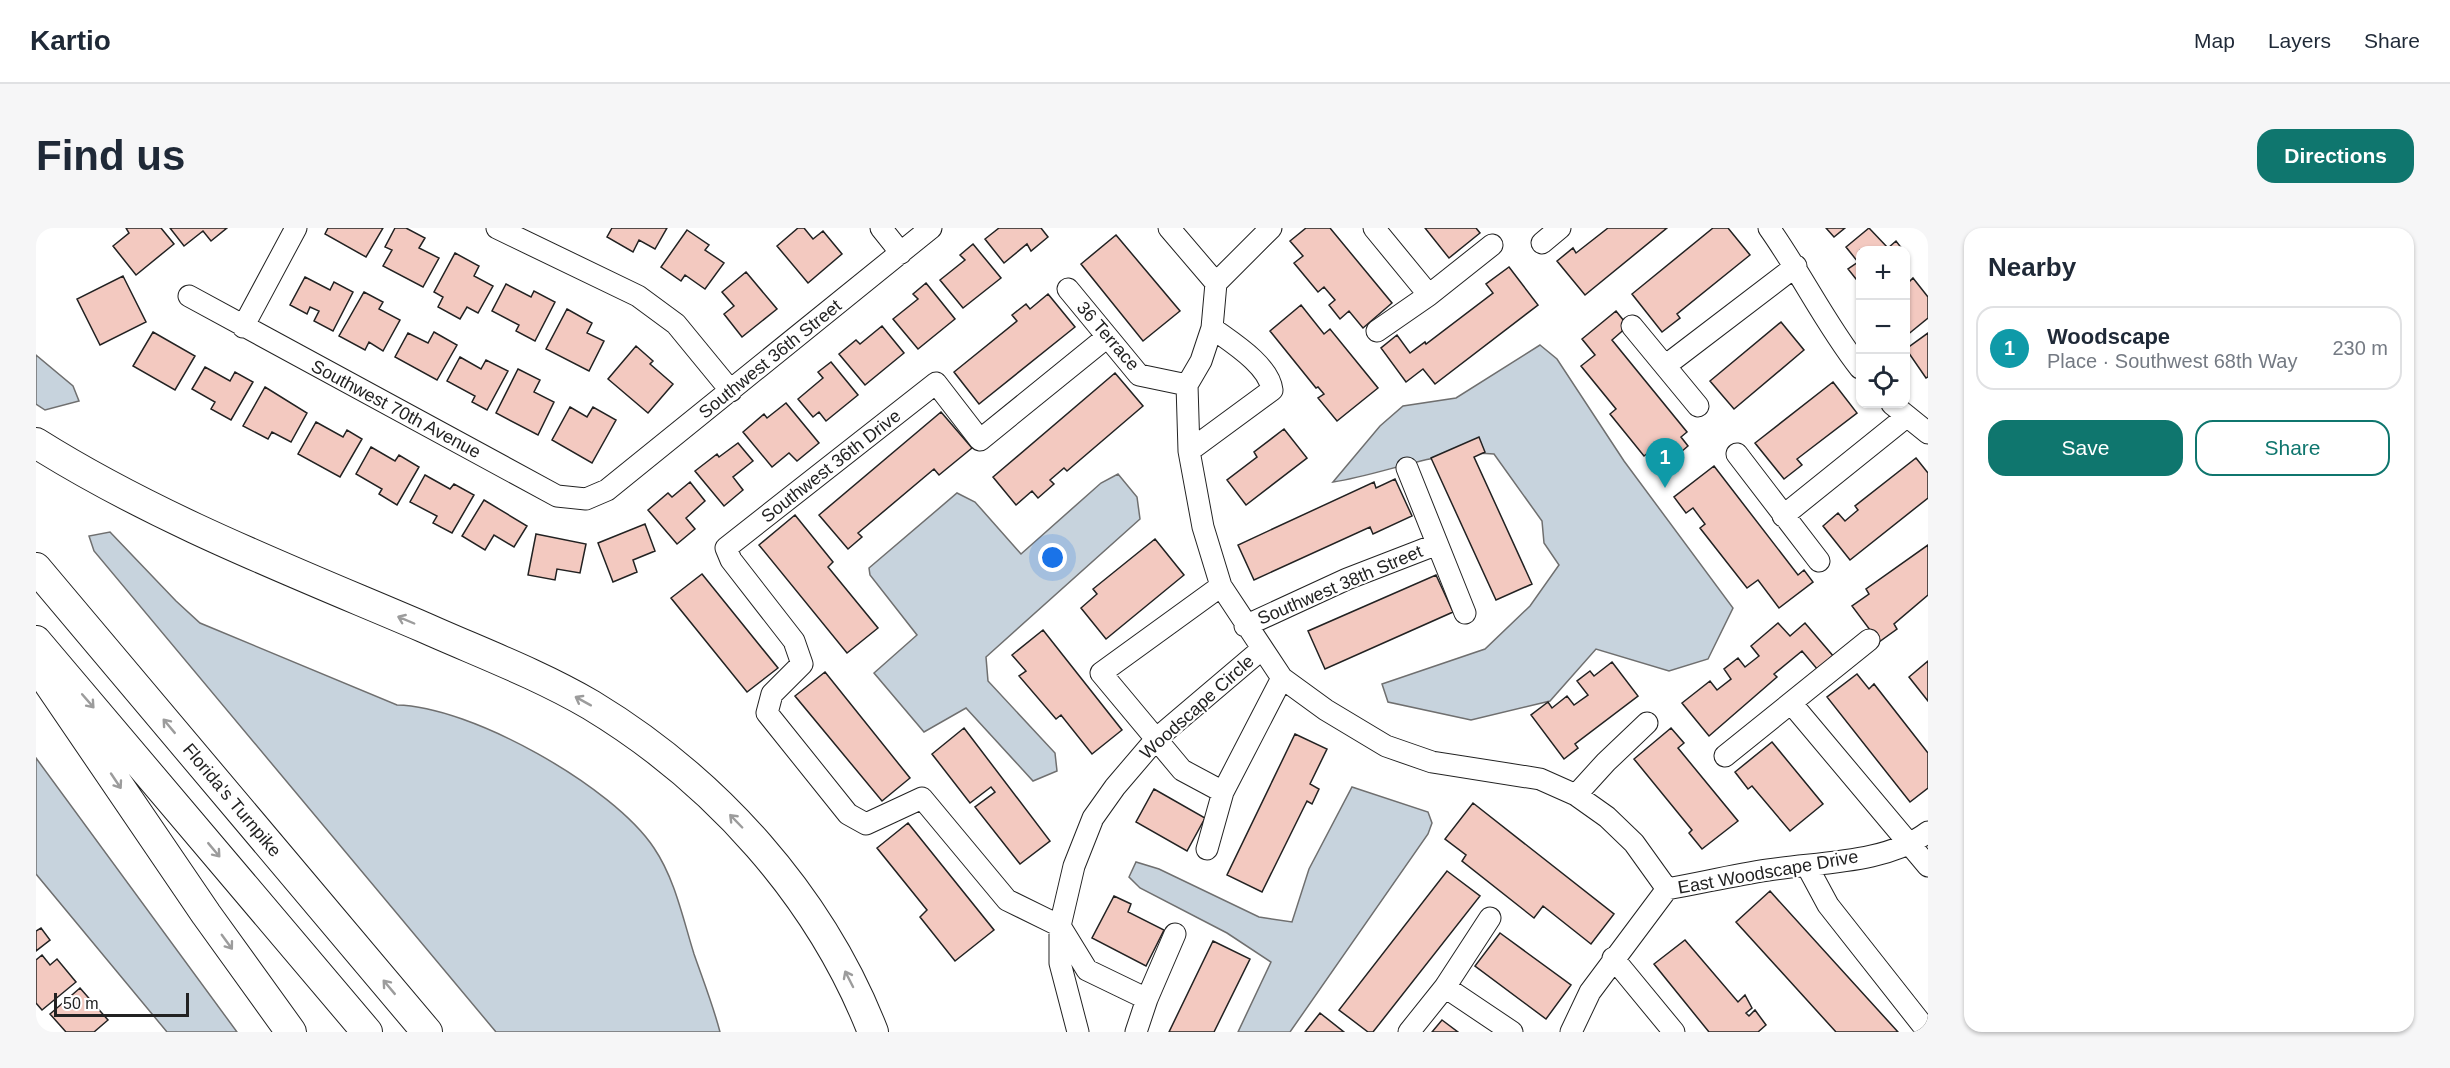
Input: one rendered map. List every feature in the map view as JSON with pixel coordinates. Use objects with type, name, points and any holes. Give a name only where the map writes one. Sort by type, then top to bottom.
[{"type":"highway","points":[[36,443],[129,497],[158,511],[559,688],[592,706],[650,745],[726,811],[778,870],[831,946],[873,1032]]},
{"type":"highway","name":"Florida's Turnpike","points":[[36,568],[427,1032]]},
{"type":"highway","points":[[36,641],[367,1032]]},
{"type":"highway","points":[[36,663],[206,914],[291,1032]]},
{"type":"street","points":[[243,327],[296,228]]},
{"type":"street","points":[[498,228],[638,296],[676,324],[730,391]]},
{"type":"street","points":[[881,228],[901,254]]},
{"type":"street","name":"Southwest 36th Street","points":[[607,490],[931,228]]},
{"type":"street","points":[[1169,228],[1216,283]]},
{"type":"street","points":[[1271,228],[1216,283],[1212,328],[1201,361],[1187,385],[1189,451],[1203,527],[1221,586],[1245,626],[1282,678],[1326,710],[1386,746],[1432,762],[1540,779],[1576,795],[1607,817],[1634,843],[1667,890]]},
{"type":"street","points":[[1374,228],[1429,295]]},
{"type":"street","points":[[1542,243],[1560,228]]},
{"type":"street","points":[[1769,228],[1796,266],[1856,363]]},
{"type":"street","points":[[1377,331],[1429,295],[1491,244]]},
{"type":"street","points":[[1665,366],[1796,266]]},
{"type":"street","name":"36 Terrace","points":[[1068,289],[1139,375],[1187,385]]},
{"type":"street","name":"Southwest 70th Avenue","points":[[189,296],[557,496],[586,500],[607,490]]},
{"type":"street","points":[[1632,326],[1698,406]]},
{"type":"street","points":[[1189,451],[1272,390],[1271,384],[1255,360],[1212,328]]},
{"type":"street","name":"Southwest 36th Drive","points":[[1060,926],[1007,900],[922,798],[866,824],[848,814],[767,713],[772,694],[802,664],[794,641],[731,560],[726,548],[936,383],[980,440],[1107,337]]},
{"type":"street","points":[[1783,516],[1899,410],[1928,433]]},
{"type":"street","points":[[1737,454],[1818,561]]},
{"type":"street","points":[[1407,468],[1435,545],[1465,613]]},
{"type":"street","name":"Southwest 38th Street","points":[[1245,626],[1347,579],[1435,545]]},
{"type":"street","points":[[1221,586],[1101,673],[1182,770],[1223,792]]},
{"type":"street","points":[[1725,756],[1869,640]]},
{"type":"street","name":"Woodscape Circle","points":[[1078,1032],[1060,963],[1060,926],[1074,866],[1093,818],[1115,787],[1156,739],[1262,650]]},
{"type":"street","points":[[1207,849],[1223,792],[1282,678]]},
{"type":"street","points":[[1791,703],[1920,838],[1928,866]]},
{"type":"street","points":[[1576,795],[1606,762],[1647,723]]},
{"type":"street","name":"East Woodscape Drive","points":[[1571,1032],[1586,999],[1613,958],[1667,890],[1769,870],[1857,858],[1920,838]]},
{"type":"street","points":[[1807,866],[1828,905],[1928,1032]]},
{"type":"street","points":[[1409,1032],[1445,987],[1490,918]]},
{"type":"street","points":[[1060,926],[1087,970],[1147,999]]},
{"type":"street","points":[[1136,1032],[1147,999],[1175,934]]},
{"type":"street","points":[[1613,958],[1674,1032]]},
{"type":"street","points":[[1445,987],[1512,1032]]},
{"type":"shaded area","points":[[1540,345],[1557,359],[1624,461],[1733,608],[1708,659],[1669,671],[1596,649],[1550,701],[1471,720],[1388,702],[1382,684],[1485,649],[1530,606],[1559,565],[1544,543],[1542,521],[1494,454],[1474,453],[1433,458],[1333,482],[1380,426],[1403,406],[1456,398]]},
{"type":"shaded area","points":[[36,355],[73,386],[79,401],[45,410],[36,404]]},
{"type":"shaded area","points":[[1118,474],[1137,497],[1140,519],[986,657],[988,681],[1055,753],[1057,771],[1033,781],[966,708],[924,732],[874,673],[917,635],[870,575],[869,568],[957,493],[975,502],[1021,554],[1101,483]]},
{"type":"shaded area","points":[[110,532],[200,623],[397,705],[427,709],[462,719],[500,734],[574,776],[607,800],[634,824],[654,848],[668,873],[720,1032],[496,1032],[94,551],[89,536]]},
{"type":"shaded area","points":[[36,758],[237,1032],[167,1032],[36,874]]},
{"type":"shaded area","points":[[1352,787],[1428,812],[1432,823],[1428,834],[1290,1032],[1238,1032],[1271,962],[1227,933],[1140,888],[1129,877],[1136,862],[1159,869],[1259,917],[1292,922],[1309,869]]},
{"type":"building","points":[[126,228],[161,228],[174,244],[136,275],[113,246],[129,233]]},
{"type":"building","points":[[170,228],[227,228],[211,241],[203,231],[184,246]]},
{"type":"building","points":[[328,228],[383,228],[366,257],[325,234]]},
{"type":"building","points":[[395,228],[406,228],[425,238],[419,248],[439,258],[423,287],[383,266],[392,250],[385,247]]},
{"type":"building","points":[[612,228],[667,228],[655,249],[639,240],[633,252],[607,237]]},
{"type":"building","points":[[798,228],[804,228],[813,239],[823,231],[842,254],[808,283],[777,246]]},
{"type":"building","points":[[999,228],[1041,228],[1048,237],[1031,251],[1027,244],[1004,263],[985,239]]},
{"type":"building","points":[[1306,228],[1330,228],[1392,303],[1363,328],[1349,311],[1340,319],[1329,305],[1335,300],[1324,287],[1318,292],[1294,263],[1303,256],[1290,241]]},
{"type":"building","points":[[1425,228],[1476,228],[1480,233],[1449,258]]},
{"type":"building","points":[[1608,228],[1667,228],[1585,295],[1557,261],[1573,248],[1576,253]]},
{"type":"building","points":[[1713,228],[1728,228],[1750,255],[1677,314],[1680,318],[1662,332],[1632,294]]},
{"type":"building","points":[[1826,228],[1845,228],[1834,237]]},
{"type":"building","points":[[1869,228],[1886,246],[1856,246],[1856,260],[1846,247]]},
{"type":"building","points":[[687,230],[709,245],[705,250],[724,263],[705,289],[685,275],[681,281],[661,267]]},
{"type":"building","points":[[1116,235],[1180,311],[1143,341],[1081,264]]},
{"type":"building","points":[[1896,241],[1900,246],[1890,246]]},
{"type":"building","points":[[973,244],[1001,278],[963,308],[940,280],[965,260],[960,255]]},
{"type":"building","points":[[455,253],[479,266],[474,276],[493,286],[478,313],[467,307],[460,319],[438,307],[443,297],[434,292]]},
{"type":"building","points":[[1856,263],[1856,279],[1848,269]]},
{"type":"building","points":[[1509,267],[1538,305],[1435,384],[1423,369],[1406,382],[1381,348],[1397,335],[1410,353],[1425,342],[1426,344],[1493,293],[1486,284]]},
{"type":"building","points":[[746,272],[777,309],[742,337],[724,314],[734,306],[722,292]]},
{"type":"building","points":[[123,276],[146,322],[100,345],[77,299]]},
{"type":"building","points":[[305,277],[330,290],[334,282],[353,292],[333,331],[314,321],[319,311],[310,307],[307,314],[290,305]]},
{"type":"building","points":[[1913,278],[1928,297],[1928,318],[1910,333],[1910,300],[1910,281]]},
{"type":"building","points":[[926,283],[955,319],[918,349],[893,319],[918,299],[913,294]]},
{"type":"building","points":[[506,284],[531,297],[534,291],[555,302],[535,341],[516,331],[519,325],[492,311]]},
{"type":"building","points":[[364,292],[383,302],[379,309],[400,320],[383,351],[369,342],[365,350],[339,336]]},
{"type":"building","points":[[1048,294],[1075,327],[979,404],[954,372],[1017,321],[1012,315],[1026,304],[1030,309]]},
{"type":"building","points":[[1301,305],[1324,334],[1330,329],[1378,388],[1337,421],[1318,398],[1324,394],[1318,387],[1316,388],[1270,331]]},
{"type":"building","points":[[567,309],[592,323],[587,333],[604,341],[589,371],[546,349]]},
{"type":"building","points":[[1616,311],[1628,326],[1612,340],[1687,432],[1681,437],[1688,446],[1666,465],[1653,449],[1644,456],[1610,414],[1616,409],[1581,366],[1595,355],[1582,339]]},
{"type":"building","points":[[1781,322],[1804,350],[1734,409],[1710,381]]},
{"type":"building","points":[[882,326],[904,353],[865,385],[839,354],[856,340],[860,344]]},
{"type":"building","points":[[153,332],[195,356],[175,390],[133,366]]},
{"type":"building","points":[[434,332],[457,345],[437,380],[395,357],[408,333],[428,343]]},
{"type":"building","points":[[1928,333],[1928,377],[1926,378],[1910,355],[1910,346]]},
{"type":"building","points":[[636,346],[653,361],[650,364],[673,384],[648,413],[608,379]]},
{"type":"building","points":[[460,357],[481,369],[486,360],[508,371],[487,410],[472,402],[475,396],[447,381]]},
{"type":"building","points":[[831,362],[858,395],[826,421],[819,412],[813,417],[798,399],[823,378],[818,372]]},
{"type":"building","points":[[205,367],[230,381],[235,372],[253,382],[231,420],[211,409],[215,402],[192,389]]},
{"type":"building","points":[[518,369],[540,380],[534,392],[554,402],[538,435],[496,413]]},
{"type":"building","points":[[1115,373],[1143,406],[1067,471],[1064,468],[1050,480],[1054,484],[1038,498],[1032,491],[1016,505],[993,477]]},
{"type":"building","points":[[1833,382],[1857,413],[1797,459],[1802,465],[1784,479],[1755,443]]},
{"type":"building","points":[[265,387],[307,413],[291,442],[272,432],[268,439],[243,426]]},
{"type":"building","points":[[786,403],[819,443],[797,461],[789,453],[772,467],[743,432],[764,414],[767,418]]},
{"type":"building","points":[[570,407],[587,417],[593,407],[616,420],[592,463],[552,440]]},
{"type":"building","points":[[941,412],[972,448],[939,475],[934,469],[858,533],[862,537],[848,549],[819,515]]},
{"type":"building","points":[[316,422],[343,437],[347,430],[362,439],[340,477],[298,454]]},
{"type":"building","points":[[1284,429],[1307,458],[1246,505],[1227,480],[1257,457],[1254,452]]},
{"type":"building","points":[[1479,437],[1485,452],[1474,457],[1532,584],[1496,600],[1431,458]]},
{"type":"building","points":[[738,443],[753,461],[733,477],[743,490],[724,506],[695,471],[717,454],[719,457]]},
{"type":"building","points":[[371,447],[395,461],[399,455],[419,467],[397,505],[379,494],[382,489],[356,474]]},
{"type":"building","points":[[1916,458],[1928,473],[1928,498],[1850,560],[1823,526],[1838,513],[1845,521],[1858,510],[1855,506]]},
{"type":"building","points":[[1714,466],[1798,575],[1804,570],[1813,582],[1779,608],[1758,580],[1747,588],[1700,528],[1705,524],[1693,508],[1686,513],[1674,497]]},
{"type":"building","points":[[425,475],[450,489],[454,484],[474,495],[452,533],[433,523],[437,516],[410,502]]},
{"type":"building","points":[[1395,479],[1412,516],[1373,534],[1370,527],[1254,580],[1238,545],[1374,482],[1376,488]]},
{"type":"building","points":[[690,482],[705,501],[686,518],[695,529],[677,544],[648,510],[668,493],[672,497]]},
{"type":"building","points":[[484,500],[527,526],[514,547],[494,535],[485,550],[462,536]]},
{"type":"building","points":[[795,515],[833,562],[828,567],[878,628],[847,653],[759,545]]},
{"type":"building","points":[[645,524],[655,551],[633,560],[637,572],[613,582],[598,543]]},
{"type":"building","points":[[536,534],[586,544],[580,573],[557,569],[555,580],[528,575]]},
{"type":"building","points":[[1155,539],[1184,575],[1106,639],[1081,608],[1097,594],[1093,589]]},
{"type":"building","points":[[1928,545],[1928,595],[1894,624],[1897,629],[1879,642],[1852,606],[1869,594],[1866,589]]},
{"type":"building","points":[[702,574],[778,668],[747,692],[671,598]]},
{"type":"building","points":[[1436,575],[1453,612],[1325,669],[1308,631]]},
{"type":"building","points":[[1778,623],[1790,636],[1805,623],[1834,657],[1818,670],[1802,651],[1774,674],[1777,677],[1709,736],[1682,703],[1710,681],[1717,690],[1731,679],[1724,669],[1738,658],[1745,667],[1759,656],[1751,646]]},
{"type":"building","points":[[1043,630],[1122,730],[1092,754],[1061,715],[1056,719],[1019,676],[1026,671],[1012,655]]},
{"type":"building","points":[[1928,661],[1928,701],[1909,677]]},
{"type":"building","points":[[1612,662],[1638,696],[1575,744],[1578,748],[1564,759],[1531,715],[1548,702],[1552,708],[1567,696],[1574,705],[1588,695],[1577,681],[1590,671],[1594,676]]},
{"type":"building","points":[[825,672],[910,778],[882,801],[795,696]]},
{"type":"building","points":[[1857,674],[1869,689],[1874,684],[1928,753],[1928,788],[1910,802],[1827,697]]},
{"type":"building","points":[[964,728],[1050,841],[1020,864],[975,807],[995,792],[991,787],[970,803],[932,754]]},
{"type":"building","points":[[1671,728],[1684,743],[1678,748],[1738,821],[1702,849],[1689,833],[1692,830],[1634,759]]},
{"type":"building","points":[[1295,734],[1327,749],[1310,784],[1319,789],[1312,804],[1307,801],[1262,892],[1227,875]]},
{"type":"building","points":[[1772,742],[1823,804],[1790,831],[1752,786],[1748,789],[1735,772]]},
{"type":"building","points":[[1154,789],[1205,818],[1187,851],[1136,822]]},
{"type":"building","points":[[1473,803],[1614,914],[1591,944],[1543,906],[1534,918],[1462,861],[1466,855],[1445,839]]},
{"type":"building","points":[[908,823],[994,930],[955,961],[920,917],[927,910],[877,848]]},
{"type":"building","points":[[1447,871],[1480,896],[1373,1032],[1368,1032],[1339,1010]]},
{"type":"building","points":[[1770,891],[1898,1032],[1836,1032],[1736,922]]},
{"type":"building","points":[[1114,896],[1131,904],[1128,912],[1164,930],[1146,966],[1092,938]]},
{"type":"building","points":[[41,928],[50,940],[36,951],[36,931]]},
{"type":"building","points":[[1500,933],[1571,985],[1546,1019],[1475,966]]},
{"type":"building","points":[[1685,940],[1738,1002],[1745,995],[1752,1008],[1746,1013],[1749,1016],[1755,1010],[1766,1025],[1758,1032],[1709,1032],[1654,964]]},
{"type":"building","points":[[1213,941],[1250,959],[1214,1032],[1169,1032]]},
{"type":"building","points":[[42,955],[50,965],[57,959],[76,982],[42,1010],[36,1003],[36,960]]},
{"type":"building","points":[[80,988],[108,1020],[94,1032],[66,1032],[50,1014]]},
{"type":"building","points":[[1320,1013],[1344,1032],[1305,1032]]},
{"type":"building","points":[[1442,1020],[1458,1032],[1432,1032]]},
{"type":"place","name":"Woodscape","points":[[1665,488]]}]
